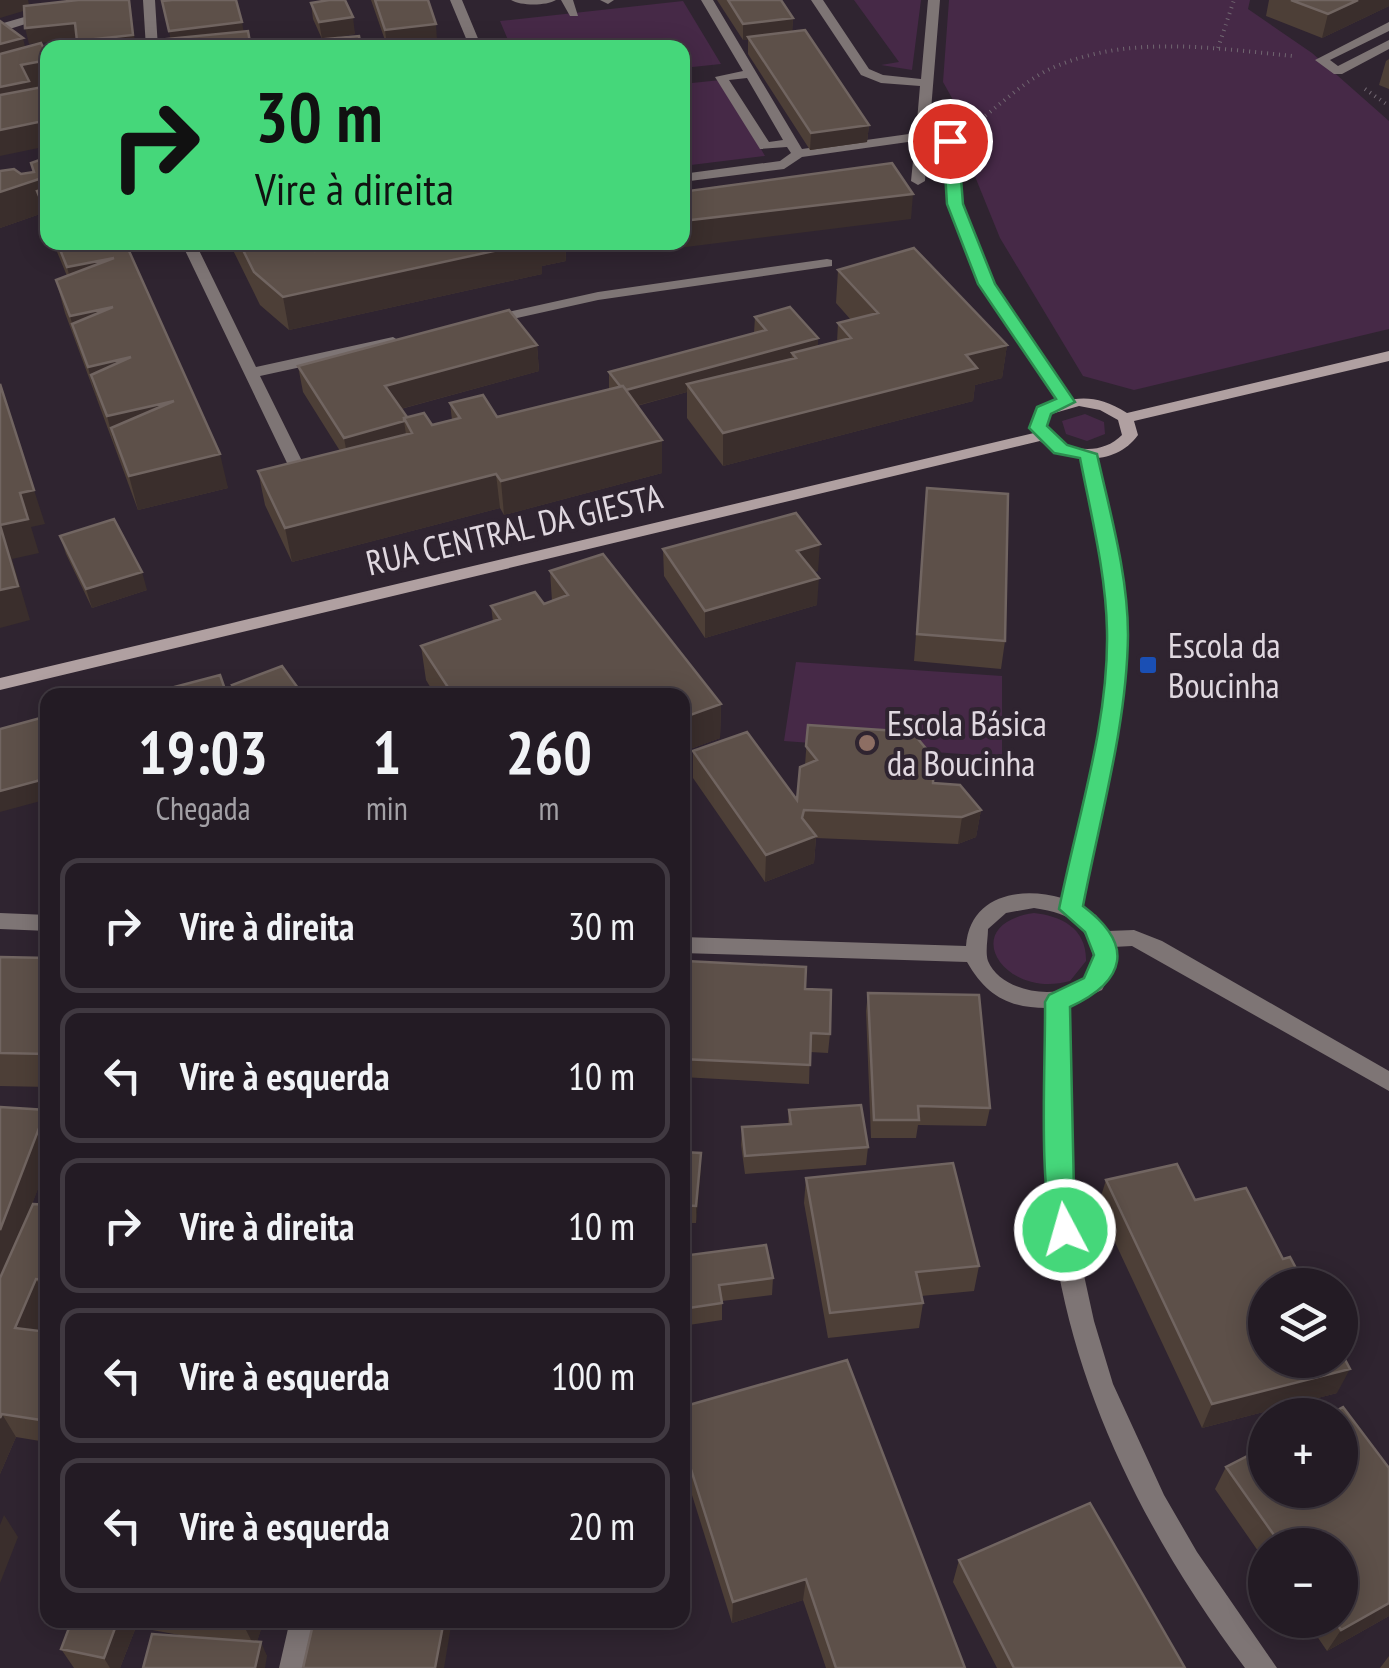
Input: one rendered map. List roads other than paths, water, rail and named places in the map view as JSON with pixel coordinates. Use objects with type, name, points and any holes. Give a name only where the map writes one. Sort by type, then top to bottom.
[{"type":"street","points":[[0,28],[96,0]]},
{"type":"street","points":[[149,0],[152,40]]},
{"type":"street","points":[[473,0],[456,1],[473,40]]},
{"type":"street","points":[[517,0],[550,0]]},
{"type":"street","points":[[568,0],[574,13]]},
{"type":"street","points":[[706,0],[795,148]]},
{"type":"street","points":[[817,0],[866,72],[881,79],[925,83]]},
{"type":"street","points":[[918,181],[934,0]]},
{"type":"street","points":[[1389,26],[1322,60],[1338,71],[1389,44]]},
{"type":"street","points":[[752,74],[721,77],[765,146],[795,148],[921,136]]},
{"type":"street","points":[[922,109],[950,141],[955,204],[986,284],[1066,402]]},
{"type":"street","points":[[690,177],[784,165],[795,148]]},
{"type":"street","points":[[192,250],[295,463]]},
{"type":"street","points":[[464,326],[598,296],[828,262]]},
{"type":"street","points":[[252,372],[406,339]]},
{"type":"street","points":[[1125,418],[1389,356]]},
{"type":"street","points":[[1066,402],[1105,406],[1125,418],[1130,435],[1124,443],[1088,454],[1061,449],[1042,436],[1038,428],[1044,411],[1066,402]]},
{"type":"street","name":"RUA CENTRAL DA GIESTA","points":[[0,684],[1042,436]]},
{"type":"street","points":[[1070,909],[1114,690],[1118,632],[1113,579],[1088,454]]},
{"type":"street","points":[[1034,900],[1070,909],[1094,927],[1102,939],[1106,955],[1103,971],[1093,985],[1058,1002],[1014,996],[981,971],[974,954],[978,926],[1000,906],[1034,900]]},
{"type":"street","points":[[0,921],[40,923]]},
{"type":"street","points":[[1102,939],[1134,938],[1155,947],[1389,1082]]},
{"type":"street","points":[[690,946],[974,954]]},
{"type":"street","points":[[1058,1002],[1060,1192],[1082,1322],[1121,1438],[1200,1581],[1263,1668]]},
{"type":"street","points":[[293,1668],[302,1628]]},
{"type":"place","name":"Escola da Boucinha","points":[[1148,665]]},
{"type":"place","name":"Escola Básica da Boucinha","points":[[867,743]]}]
